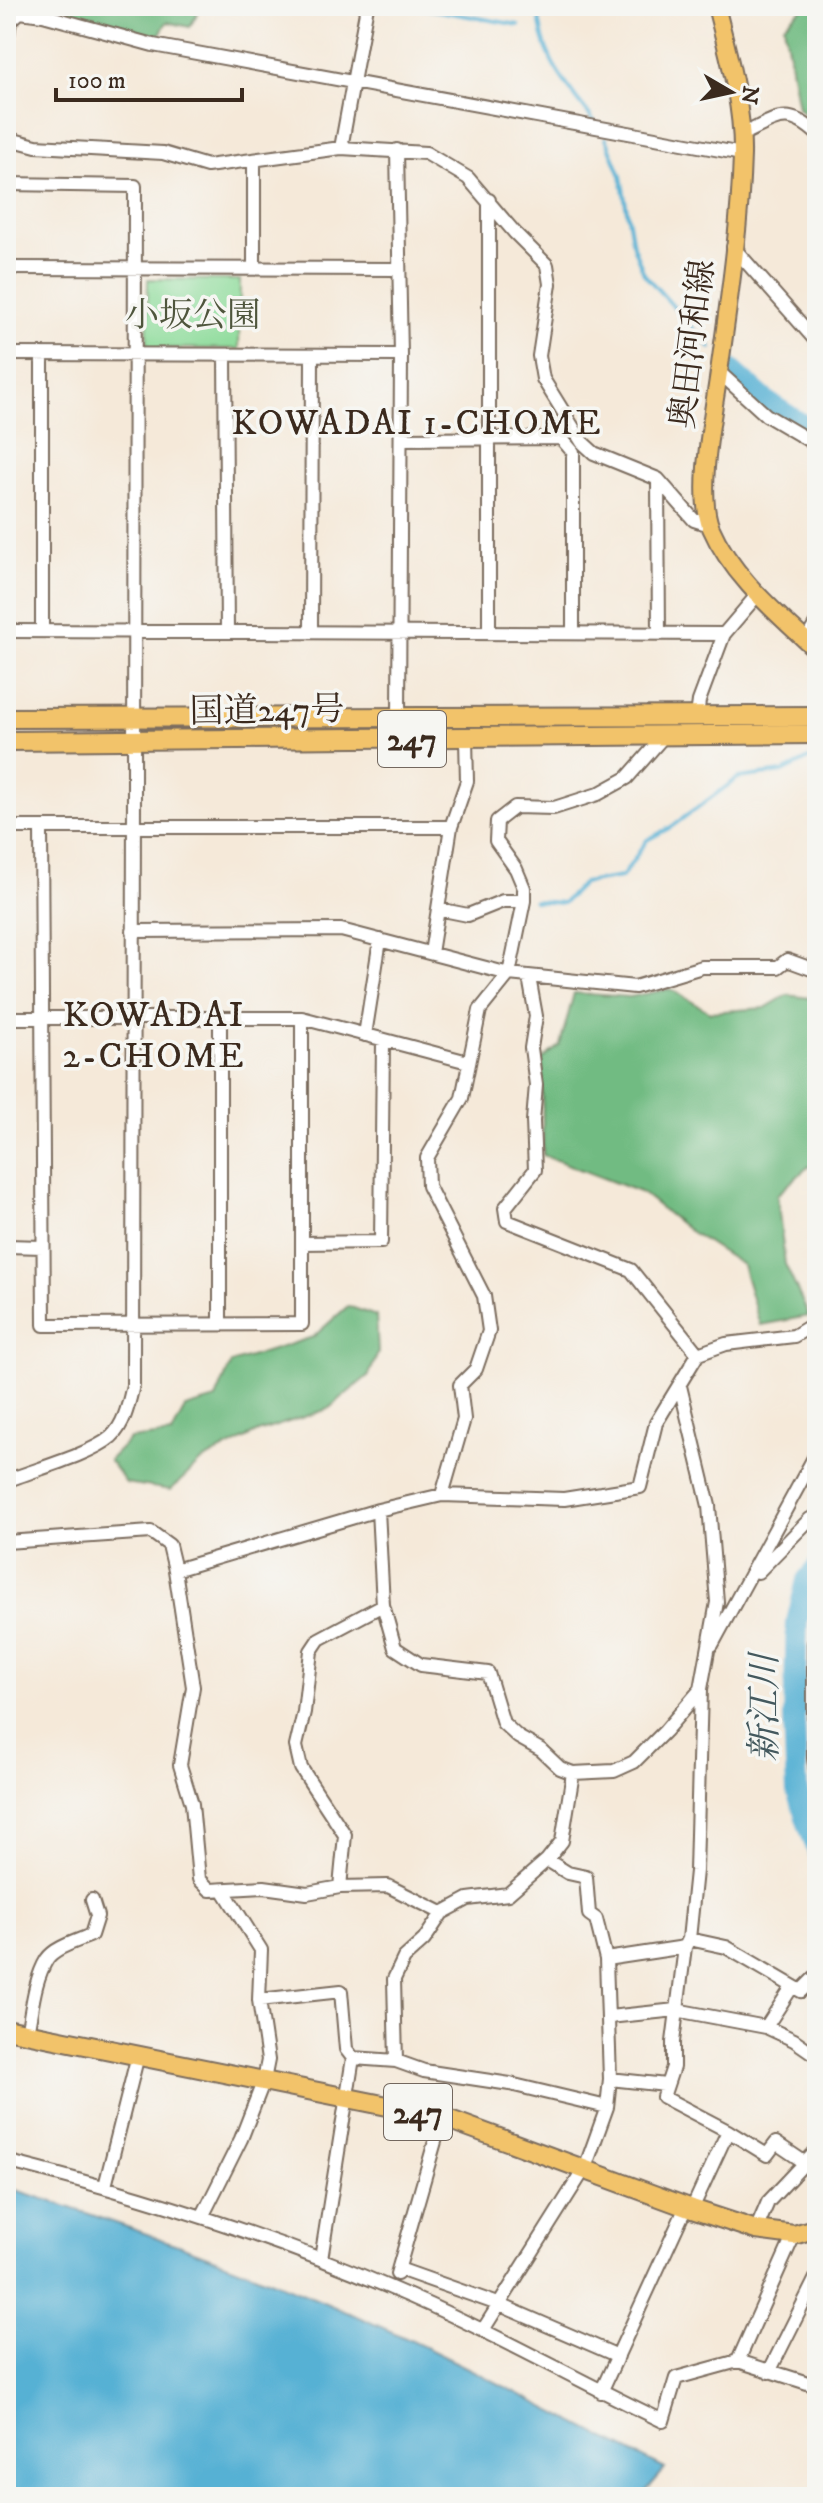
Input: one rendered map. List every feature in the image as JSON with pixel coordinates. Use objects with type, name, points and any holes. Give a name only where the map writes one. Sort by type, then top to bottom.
[{"type":"highway","name":"国道247号","points":[[6,718],[817,716]]},
{"type":"highway","name":"国道247号","points":[[6,741],[817,734]]},
{"type":"highway","name":"247","points":[[6,2029],[442,2117],[756,2230],[794,2235],[817,2228]]},
{"type":"main road","name":"奥田河和線","points":[[721,8],[742,154],[719,372],[707,454],[706,490],[710,525],[726,555],[758,594],[811,645]]},
{"type":"street","points":[[341,148],[367,6]]},
{"type":"street","points":[[6,49],[10,21],[20,12],[43,15],[153,45],[742,154]]},
{"type":"street","points":[[741,135],[782,116],[801,119],[817,134]]},
{"type":"street","points":[[6,138],[36,146],[163,153],[207,166],[341,148],[426,153],[468,178],[547,265],[550,284],[539,356],[543,379],[582,442],[594,453],[658,479],[694,520],[710,525]]},
{"type":"street","points":[[397,150],[401,355],[399,718]]},
{"type":"street","points":[[254,161],[254,268]]},
{"type":"street","points":[[6,184],[135,186],[133,1385],[126,1413],[112,1436],[84,1451],[6,1481]]},
{"type":"street","points":[[489,200],[489,632]]},
{"type":"street","points":[[733,247],[817,342]]},
{"type":"street","points":[[6,268],[399,269]]},
{"type":"street","points":[[6,354],[401,355]]},
{"type":"street","points":[[42,354],[42,631]]},
{"type":"street","points":[[225,355],[227,632]]},
{"type":"street","points":[[311,632],[312,355]]},
{"type":"street","points":[[719,372],[766,415],[817,445]]},
{"type":"street","points":[[401,439],[561,438],[573,452],[573,633]]},
{"type":"street","points":[[658,479],[659,634]]},
{"type":"street","points":[[697,716],[699,701],[724,634],[758,594]]},
{"type":"street","points":[[811,645],[817,622]]},
{"type":"street","points":[[6,631],[724,634]]},
{"type":"street","points":[[442,1495],[464,1419],[460,1385],[476,1369],[489,1331],[484,1296],[428,1186],[427,1158],[462,1098],[480,1010],[509,974],[524,888],[516,869],[496,841],[497,821],[515,807],[554,808],[598,794],[627,778],[663,737]]},
{"type":"street","points":[[431,953],[451,827],[467,781],[466,739]]},
{"type":"street","points":[[6,827],[451,827]]},
{"type":"street","points":[[41,827],[44,1325],[302,1324],[302,1018]]},
{"type":"street","points":[[438,909],[468,915],[503,901],[524,901]]},
{"type":"street","points":[[133,931],[341,930],[509,974],[635,987],[702,967],[778,967],[787,960],[817,971]]},
{"type":"street","points":[[365,1035],[380,940]]},
{"type":"street","points":[[529,977],[536,1016],[531,1048],[536,1085],[533,1121],[535,1170],[505,1208],[507,1221],[631,1270],[698,1354]]},
{"type":"street","points":[[220,1017],[220,1324]]},
{"type":"street","points":[[6,1018],[302,1018],[468,1062]]},
{"type":"street","points":[[302,1243],[381,1242],[383,1040]]},
{"type":"street","points":[[6,1246],[43,1247]]},
{"type":"street","points":[[175,1570],[378,1510],[442,1495],[564,1499],[640,1487],[656,1423],[698,1354],[726,1344],[794,1336],[817,1322]]},
{"type":"street","points":[[680,1386],[709,1506],[717,1602],[701,1689],[696,1871],[676,2010],[673,2067],[663,2097],[767,2155],[776,2143],[807,2164]]},
{"type":"street","points":[[707,1655],[817,1452]]},
{"type":"street","points":[[378,1510],[383,1605],[395,1648],[421,1665],[488,1673],[503,1723],[560,1768],[573,1773],[614,1771],[634,1762],[701,1689]]},
{"type":"street","points":[[747,1583],[810,1519],[817,1516]]},
{"type":"street","points":[[6,1542],[151,1532],[169,1545],[193,1687],[180,1765],[192,1804],[199,1879],[210,1890],[264,1887],[307,1893],[340,1887],[388,1886],[442,1913]]},
{"type":"street","points":[[340,1887],[345,1835],[301,1768],[296,1746],[304,1712],[311,1651],[319,1639],[383,1605]]},
{"type":"street","points":[[817,1629],[814,1644],[817,1779]]},
{"type":"street","points":[[396,2061],[394,1979],[404,1958],[424,1940],[442,1913],[468,1899],[508,1894],[547,1860],[562,1841],[573,1773]]},
{"type":"street","points":[[483,2330],[585,2168],[607,2107],[610,2079],[606,1959],[596,1919],[589,1914],[586,1877],[568,1873],[547,1860]]},
{"type":"street","points":[[202,2217],[241,2139],[264,2080],[268,2060],[259,2000],[261,1950],[224,1891]]},
{"type":"street","points":[[27,2033],[37,1987],[48,1957],[91,1935],[97,1916],[92,1900]]},
{"type":"street","points":[[606,1959],[687,1943],[726,1947],[801,1991],[817,1975]]},
{"type":"street","points":[[766,2027],[792,1987]]},
{"type":"street","points":[[259,2000],[341,1991],[346,2049],[353,2058],[321,2259]]},
{"type":"street","points":[[609,2017],[676,2010],[766,2027],[794,2040],[817,2056]]},
{"type":"street","points":[[105,2186],[138,2055]]},
{"type":"street","points":[[353,2058],[396,2061],[424,2071],[510,2084],[607,2107]]},
{"type":"street","points":[[610,2079],[666,2085]]},
{"type":"street","points":[[394,2289],[442,2117]]},
{"type":"street","points":[[601,2392],[728,2131]]},
{"type":"street","points":[[756,2230],[768,2202],[817,2150]]},
{"type":"street","points":[[6,2161],[105,2186],[321,2259],[483,2330],[663,2421],[676,2378],[738,2361],[817,2386]]},
{"type":"street","points":[[738,2361],[794,2235]]},
{"type":"street","points":[[399,2269],[498,2304],[618,2356]]},
{"type":"street","points":[[769,2372],[815,2285]]},
{"type":"green space","points":[[47,6],[201,6],[190,27],[167,22],[158,37]]},
{"type":"green space","points":[[805,6],[817,6],[817,126],[798,108],[784,25]]},
{"type":"green space","name":"小坂公園","points":[[148,279],[240,280],[239,349],[147,348]]},
{"type":"green space","points":[[670,989],[710,1012],[765,1008],[787,995],[817,999],[817,1168],[809,1166],[777,1195],[785,1264],[809,1316],[760,1325],[742,1265],[688,1230],[642,1193],[543,1155],[542,1060],[560,1045],[574,993],[630,997]]},
{"type":"green space","points":[[348,1306],[376,1316],[378,1353],[369,1375],[328,1409],[258,1432],[200,1462],[171,1490],[126,1483],[109,1460],[130,1439],[172,1434],[185,1408],[216,1399],[231,1363],[313,1337]]},
{"type":"water","points":[[6,2187],[205,2255],[302,2293],[466,2367],[665,2469],[641,2497],[6,2497]]},
{"type":"waterway","points":[[410,6],[519,25]]},
{"type":"waterway","points":[[538,6],[549,55],[594,121]]},
{"type":"waterway","points":[[606,138],[621,176],[633,246],[644,274],[711,348]]},
{"type":"waterway","points":[[730,369],[767,402],[817,434]]},
{"type":"waterway","points":[[534,901],[563,903],[583,883],[622,877],[647,840],[671,827],[738,778],[783,772],[817,755]]},
{"type":"waterway","name":"新江川","points":[[817,1568],[807,1580],[797,1622],[794,1719],[797,1791],[817,1849]]},
{"type":"district","name":"KOWADAI 1-CHOME","points":[[417,421]]},
{"type":"district","name":"KOWADAI 2-CHOME","points":[[154,1034]]}]
